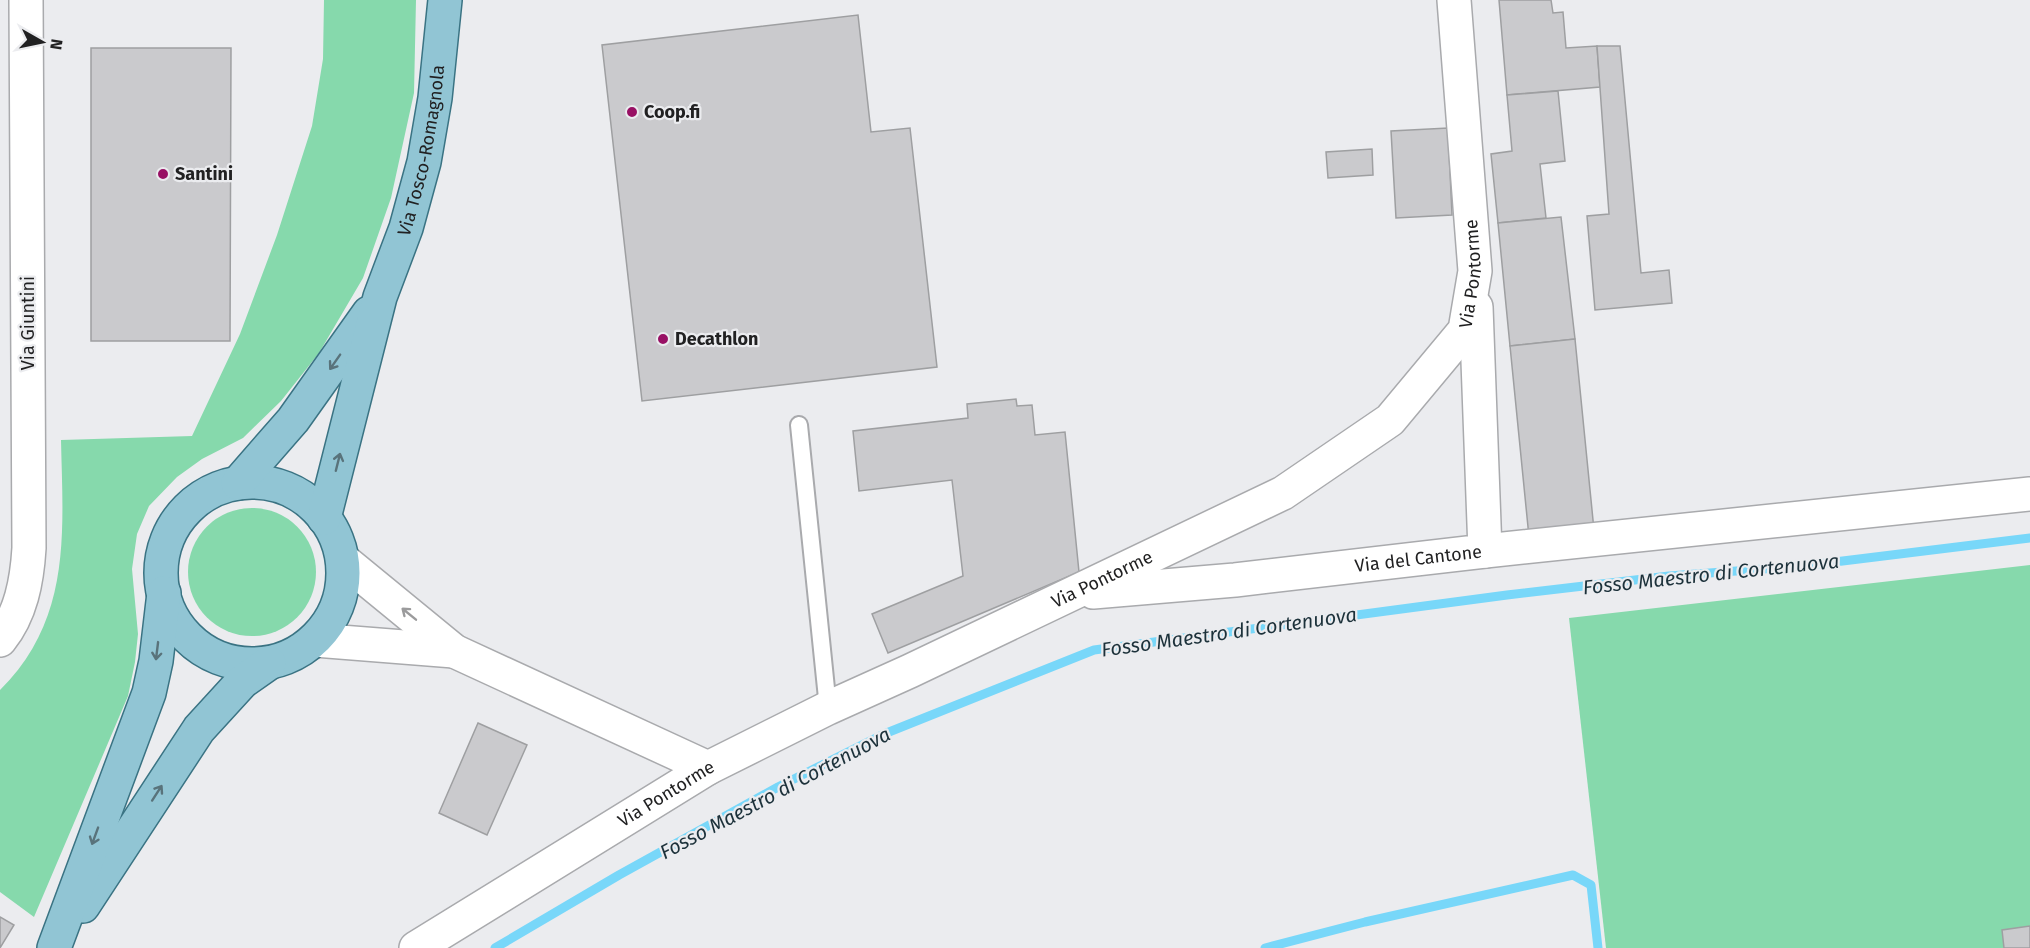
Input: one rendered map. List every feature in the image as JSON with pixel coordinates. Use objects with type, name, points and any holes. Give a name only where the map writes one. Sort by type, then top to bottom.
[{"type":"main road","name":"Via Tosco-Romagnola","points":[[380,297],[406,228],[424,162],[435,98],[444,0]]},
{"type":"main road","points":[[238,483],[293,420],[380,297]]},
{"type":"main road","points":[[324,518],[380,297]]},
{"type":"main road","points":[[55,948],[149,693],[156,661],[164,593],[162,564],[170,535],[186,510],[209,492],[238,483],[267,483],[294,492],[311,504],[324,518],[340,547],[343,560],[341,596],[325,628],[315,640],[285,658],[269,663],[249,664],[220,658],[194,643],[175,621],[164,593]]},
{"type":"main road","points":[[55,948],[199,729],[242,682],[269,663]]},
{"type":"street","name":"Via Giuntini","points":[[0,640],[14,619],[21,598],[27,574],[29,548],[26,0]]},
{"type":"street","name":"Via Pontorme","points":[[416,948],[708,768],[828,708],[1283,493],[1390,420],[1465,330],[1475,271],[1454,0]]},
{"type":"street","name":"Via del Cantone","points":[[1071,594],[1235,580],[1485,551],[1475,271]]},
{"type":"street","points":[[1485,551],[2030,494]]},
{"type":"street","points":[[343,560],[454,651],[708,768]]},
{"type":"street","points":[[315,640],[454,651]]},
{"type":"lane","points":[[799,425],[828,708]]},
{"type":"green space","points":[[324,0],[416,0],[414,93],[391,198],[363,278],[319,353],[281,401],[243,438],[202,459],[177,477],[149,506],[137,534],[132,569],[138,634],[128,696],[34,917],[0,892],[0,690],[23,663],[40,634],[51,604],[62,541],[61,440],[192,436],[240,334],[277,235],[312,126],[323,59]]},
{"type":"green space","points":[[252,508],[276,513],[297,527],[311,548],[316,572],[311,596],[297,617],[276,631],[252,636],[228,631],[207,617],[193,596],[188,572],[193,548],[207,527],[228,513]]},
{"type":"green space","points":[[2030,565],[2030,948],[1606,948],[1569,618]]},
{"type":"building","points":[[1499,0],[1551,0],[1553,13],[1563,12],[1566,48],[1597,46],[1600,87],[1507,95]]},
{"type":"building","points":[[858,15],[871,132],[910,128],[937,367],[642,401],[602,45]]},
{"type":"building","points":[[1597,46],[1620,46],[1641,273],[1669,270],[1672,303],[1595,310],[1587,216],[1609,214]]},
{"type":"building","points":[[91,48],[231,48],[230,341],[91,341]]},
{"type":"building","points":[[1558,91],[1565,161],[1540,164],[1546,218],[1498,223],[1491,154],[1512,151],[1507,95]]},
{"type":"building","points":[[1448,128],[1452,215],[1396,218],[1391,131]]},
{"type":"building","points":[[1372,149],[1373,175],[1328,178],[1326,152]]},
{"type":"building","points":[[1561,217],[1575,339],[1510,346],[1498,223]]},
{"type":"building","points":[[1575,339],[1594,530],[1529,537],[1510,346]]},
{"type":"building","points":[[1016,399],[1017,406],[1032,405],[1035,435],[1065,432],[1079,572],[888,653],[872,614],[963,576],[952,480],[859,491],[853,431],[968,418],[967,404]]},
{"type":"building","points":[[478,723],[527,745],[487,835],[439,813]]},
{"type":"building","points":[[0,917],[14,925],[0,948]]},
{"type":"building","points":[[2030,926],[2030,948],[2004,948],[2002,930]]},
{"type":"waterway","name":"Fosso Maestro di Cortenuova","points":[[495,948],[619,875],[778,787],[884,734],[1094,650],[1507,595],[1669,576],[1802,566],[2030,538]]},
{"type":"waterway","points":[[1265,948],[1365,922],[1573,875],[1591,885],[1598,948]]},
{"type":"place","name":"Coop.fi","points":[[632,112]]},
{"type":"place","name":"Santini","points":[[163,174]]},
{"type":"place","name":"Decathlon","points":[[663,339]]}]
